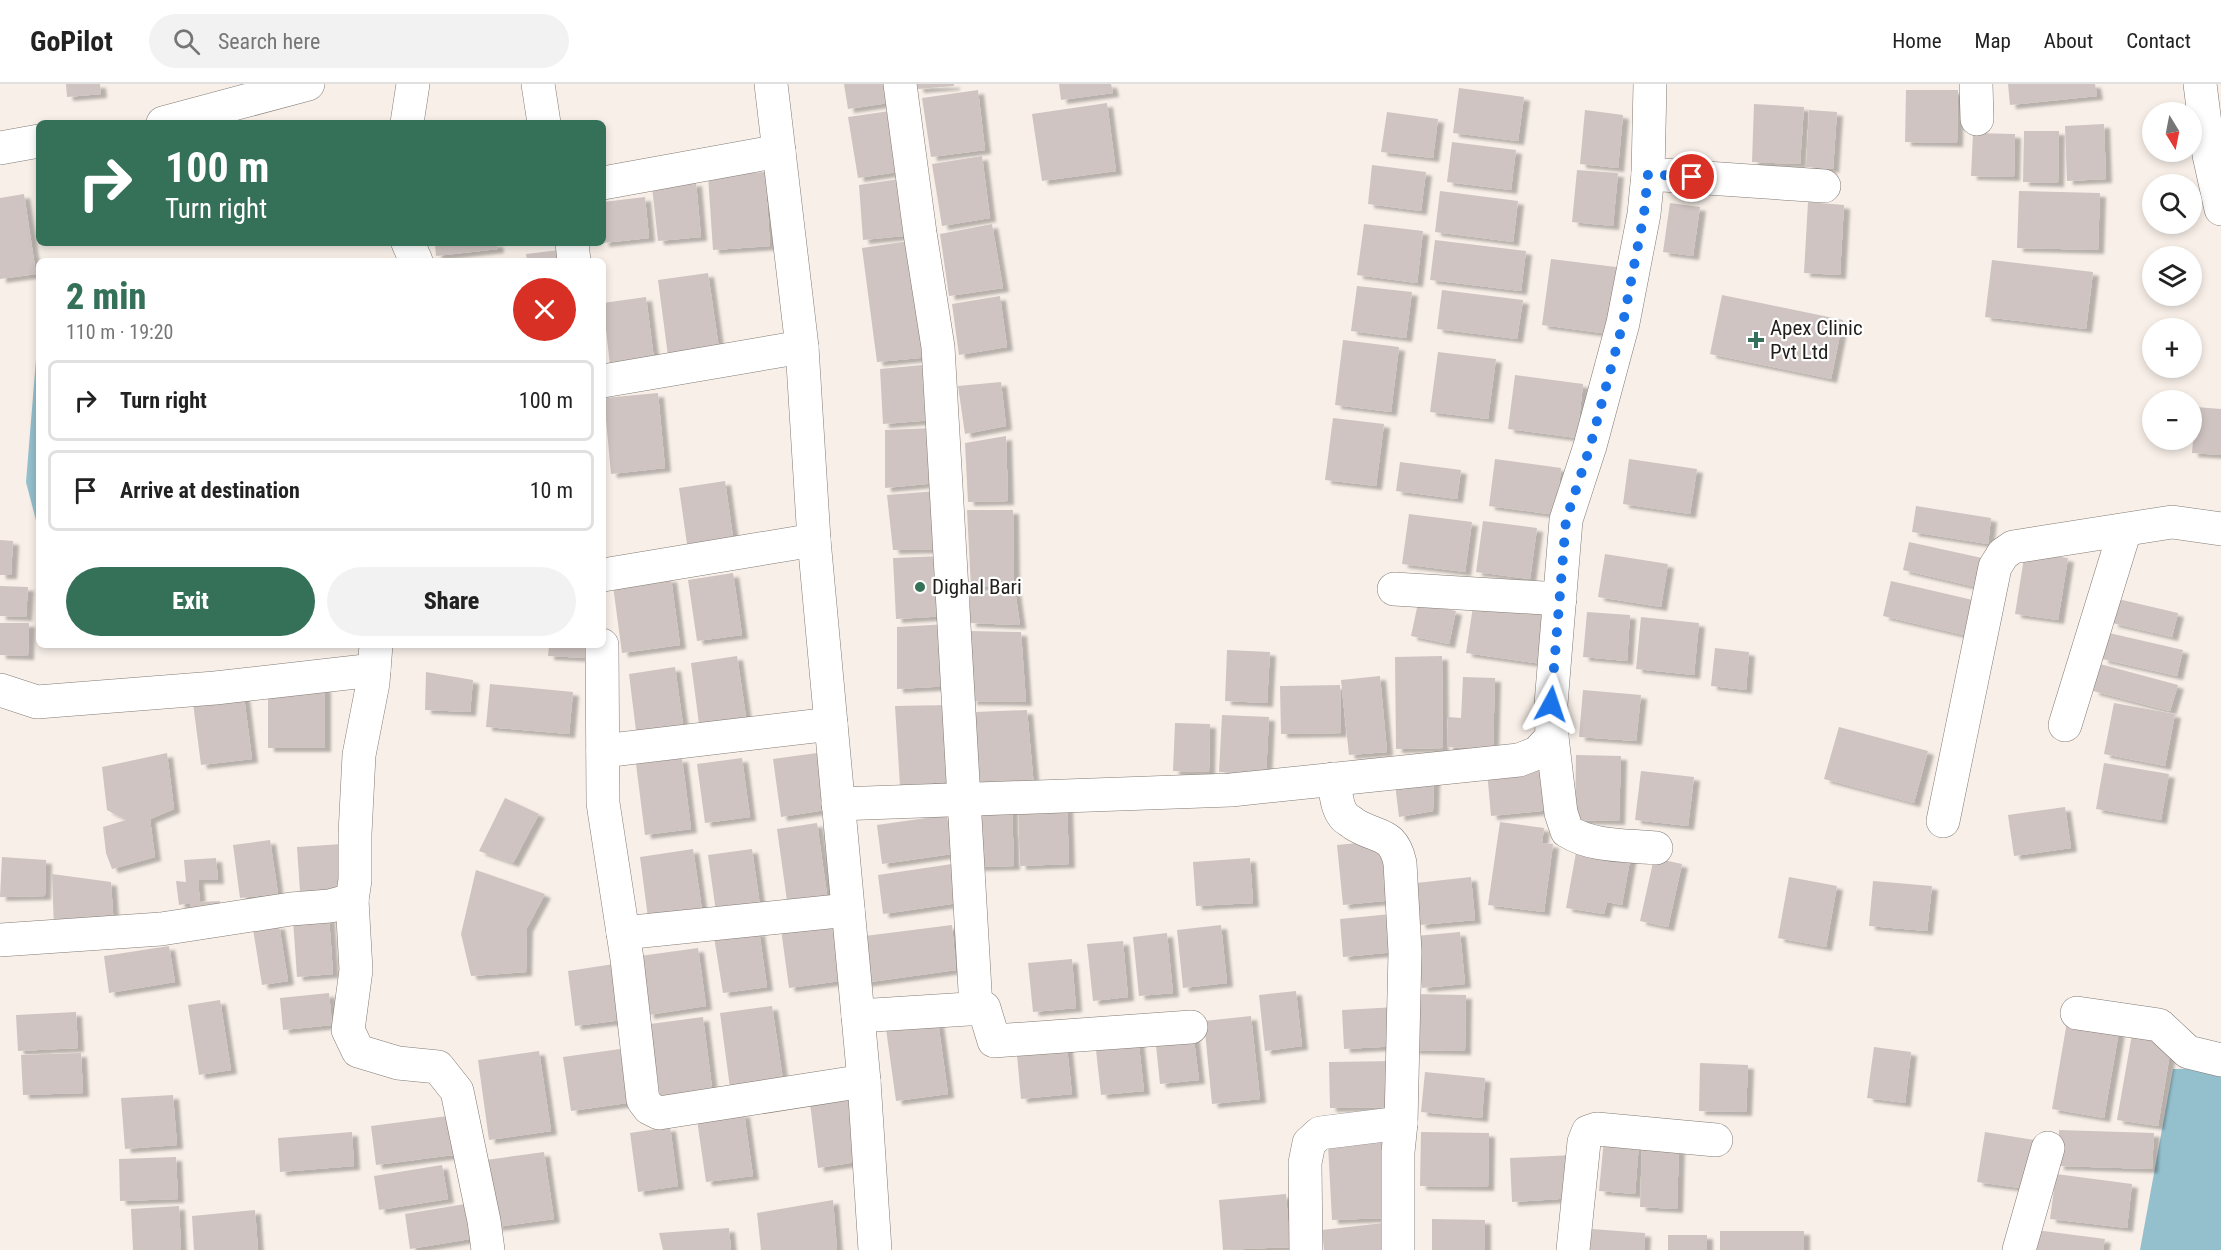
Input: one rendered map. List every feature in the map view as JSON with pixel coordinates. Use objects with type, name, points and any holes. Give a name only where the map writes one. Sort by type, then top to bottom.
[{"type":"street","points":[[175,120],[309,84]]},
{"type":"street","points":[[407,120],[413,84]]},
{"type":"street","points":[[538,84],[544,120]]},
{"type":"street","points":[[771,84],[802,347],[814,540],[864,1081],[875,1250]]},
{"type":"street","points":[[900,84],[938,347],[976,1008]]},
{"type":"street","points":[[1650,84],[1648,174],[1644,214],[1623,323],[1590,447],[1566,520],[1551,704],[1552,737],[1561,813],[1567,831],[1578,838],[1598,843],[1656,848]]},
{"type":"street","points":[[1976,84],[1977,119]]},
{"type":"street","points":[[2200,84],[2209,155],[2221,209]]},
{"type":"street","points":[[0,148],[36,142]]},
{"type":"street","points":[[606,182],[779,151]]},
{"type":"street","points":[[1648,174],[1824,186]]},
{"type":"street","points":[[606,380],[802,347]]},
{"type":"street","points":[[1943,821],[1995,567],[2003,554],[2013,547],[2172,522],[2221,530]]},
{"type":"street","points":[[2066,726],[2125,530]]},
{"type":"street","points":[[606,575],[814,540]]},
{"type":"street","points":[[1395,589],[1560,599]]},
{"type":"street","points":[[602,648],[603,803],[623,933],[643,1100],[649,1108],[659,1113],[864,1081]]},
{"type":"street","points":[[0,690],[37,702],[215,688],[375,658],[359,754],[355,880],[352,900],[356,970],[348,1030],[358,1051],[398,1063],[438,1067],[457,1091],[488,1250]]},
{"type":"street","points":[[603,751],[831,724]]},
{"type":"street","points":[[838,804],[1231,790],[1519,760],[1537,753],[1552,737]]},
{"type":"street","points":[[1333,779],[1343,816],[1361,828],[1389,839],[1398,850],[1400,863],[1405,952],[1401,1123],[1398,1152],[1398,1250]]},
{"type":"street","points":[[0,940],[161,929],[291,909],[330,906],[352,900]]},
{"type":"street","points":[[623,933],[848,910]]},
{"type":"street","points":[[858,1016],[984,1008],[994,1041],[1191,1027]]},
{"type":"street","points":[[2077,1013],[2159,1026],[2188,1052],[2221,1060]]},
{"type":"street","points":[[1306,1250],[1305,1163],[1309,1143],[1320,1133],[1401,1123]]},
{"type":"street","points":[[1573,1250],[1584,1142],[1588,1132],[1597,1129],[1716,1140]]},
{"type":"street","points":[[2019,1250],[2048,1148]]},
{"type":"water","points":[[36,360],[36,520],[26,482]]},
{"type":"water","points":[[2221,1068],[2221,1250],[2140,1250],[2173,1069]]},
{"type":"building","points":[[66,84],[100,84],[101,94],[67,97]]},
{"type":"building","points":[[844,84],[892,84],[895,102],[848,109]]},
{"type":"building","points":[[917,84],[954,84],[954,86],[918,89]]},
{"type":"building","points":[[1059,84],[1111,84],[1113,93],[1061,100]]},
{"type":"building","points":[[2008,84],[2095,84],[2097,96],[2010,105]]},
{"type":"building","points":[[1459,88],[1524,97],[1518,141],[1453,133]]},
{"type":"building","points":[[978,90],[985,150],[931,157],[922,98]]},
{"type":"building","points":[[1906,90],[1958,90],[1957,143],[1905,142]]},
{"type":"building","points":[[1107,103],[1116,171],[1042,181],[1032,114]]},
{"type":"building","points":[[1754,104],[1804,107],[1800,164],[1752,162]]},
{"type":"building","points":[[897,110],[904,171],[858,178],[848,117]]},
{"type":"building","points":[[1585,110],[1623,115],[1618,168],[1580,164]]},
{"type":"building","points":[[1809,110],[1837,112],[1833,169],[1806,167]]},
{"type":"building","points":[[1387,112],[1438,119],[1433,158],[1381,152]]},
{"type":"building","points":[[2104,124],[2106,179],[2067,181],[2065,126]]},
{"type":"building","points":[[2024,131],[2059,131],[2058,183],[2023,182]]},
{"type":"building","points":[[1973,133],[2015,134],[2014,177],[1971,176]]},
{"type":"building","points":[[1452,142],[1516,150],[1511,190],[1447,182]]},
{"type":"building","points":[[982,156],[990,218],[942,226],[932,164]]},
{"type":"building","points":[[1372,165],[1426,172],[1421,211],[1368,204]]},
{"type":"building","points":[[1577,170],[1618,173],[1613,226],[1572,222]]},
{"type":"building","points":[[765,172],[770,246],[713,250],[708,176]]},
{"type":"building","points":[[906,178],[913,235],[863,240],[859,185]]},
{"type":"building","points":[[696,182],[701,237],[658,241],[652,187]]},
{"type":"building","points":[[1440,191],[1518,201],[1513,242],[1435,232]]},
{"type":"building","points":[[2019,191],[2100,193],[2098,250],[2017,248]]},
{"type":"building","points":[[24,194],[36,274],[0,279],[0,198]]},
{"type":"building","points":[[645,197],[649,238],[606,243],[606,202]]},
{"type":"building","points":[[1808,202],[1844,205],[1840,275],[1804,273]]},
{"type":"building","points":[[1670,203],[1700,207],[1693,256],[1663,252]]},
{"type":"building","points":[[992,224],[1003,288],[949,296],[940,234]]},
{"type":"building","points":[[1364,224],[1423,231],[1417,283],[1357,275]]},
{"type":"building","points":[[915,240],[930,357],[877,362],[862,248]]},
{"type":"building","points":[[1435,240],[1526,251],[1521,291],[1430,280]]},
{"type":"building","points":[[435,246],[498,246],[498,249],[436,256]]},
{"type":"building","points":[[568,249],[569,258],[527,258],[526,254]]},
{"type":"building","points":[[1551,259],[1624,268],[1616,335],[1542,325]]},
{"type":"building","points":[[1992,260],[2093,272],[2086,329],[1985,317]]},
{"type":"building","points":[[708,273],[719,349],[668,356],[658,280]]},
{"type":"building","points":[[1357,286],[1412,292],[1406,338],[1351,331]]},
{"type":"building","points":[[1442,290],[1523,300],[1517,339],[1437,329]]},
{"type":"building","points":[[1722,295],[1843,320],[1831,379],[1710,354]]},
{"type":"building","points":[[1000,296],[1007,347],[959,355],[952,304]]},
{"type":"building","points":[[646,297],[654,359],[610,365],[606,303]]},
{"type":"building","points":[[1343,340],[1399,347],[1391,412],[1335,405]]},
{"type":"building","points":[[1438,352],[1496,359],[1488,419],[1430,412]]},
{"type":"building","points":[[933,364],[933,420],[883,424],[880,369]]},
{"type":"building","points":[[1515,375],[1583,384],[1577,438],[1508,429]]},
{"type":"building","points":[[1001,382],[1006,426],[965,434],[958,386]]},
{"type":"building","points":[[658,393],[665,468],[611,474],[606,398]]},
{"type":"building","points":[[2202,407],[2221,409],[2221,455],[2192,453],[2192,450],[2202,450]]},
{"type":"building","points":[[1333,418],[1384,424],[1376,486],[1325,480]]},
{"type":"building","points":[[933,428],[937,483],[885,488],[885,430]]},
{"type":"building","points":[[1006,436],[1008,501],[968,502],[965,443]]},
{"type":"building","points":[[1495,459],[1561,468],[1556,515],[1489,506]]},
{"type":"building","points":[[1629,459],[1697,469],[1690,514],[1623,504]]},
{"type":"building","points":[[1400,462],[1461,470],[1457,499],[1396,491]]},
{"type":"building","points":[[725,481],[733,537],[687,544],[679,488]]},
{"type":"building","points":[[937,491],[941,549],[893,550],[887,495]]},
{"type":"building","points":[[1916,506],[1991,518],[1988,544],[1912,532]]},
{"type":"building","points":[[967,510],[1013,510],[1014,583],[971,588]]},
{"type":"building","points":[[1409,514],[1472,522],[1465,572],[1402,564]]},
{"type":"building","points":[[1483,521],[1537,528],[1530,579],[1476,572]]},
{"type":"building","points":[[0,540],[13,541],[11,575],[0,575]]},
{"type":"building","points":[[1909,542],[1991,560],[1984,589],[1903,570]]},
{"type":"building","points":[[2025,552],[2068,558],[2058,620],[2015,614]]},
{"type":"building","points":[[1605,554],[1668,564],[1661,607],[1598,597]]},
{"type":"building","name":"Dighal Bari","points":[[942,556],[947,616],[896,619],[893,558]]},
{"type":"building","points":[[733,573],[742,635],[697,641],[688,580]]},
{"type":"building","points":[[671,578],[680,645],[622,653],[613,586]]},
{"type":"building","points":[[1891,581],[1977,601],[1968,636],[1883,616]]},
{"type":"building","points":[[0,586],[28,587],[26,617],[0,616]]},
{"type":"building","points":[[1015,590],[1020,625],[970,623],[970,594]]},
{"type":"building","points":[[2118,599],[2178,613],[2172,637],[2112,623]]},
{"type":"building","points":[[1474,600],[1547,613],[1542,664],[1466,653]]},
{"type":"building","points":[[1418,603],[1456,611],[1449,644],[1411,636]]},
{"type":"building","points":[[1587,612],[1630,615],[1627,661],[1583,657]]},
{"type":"building","points":[[1641,617],[1699,623],[1694,675],[1636,669]]},
{"type":"building","points":[[0,623],[29,623],[28,656],[0,655]]},
{"type":"building","points":[[947,624],[951,686],[897,689],[897,627]]},
{"type":"building","points":[[969,631],[1021,632],[1026,702],[971,701]]},
{"type":"building","points":[[2109,633],[2183,650],[2177,676],[2102,659]]},
{"type":"building","points":[[549,648],[588,648],[587,658],[548,656]]},
{"type":"building","points":[[1715,648],[1749,652],[1746,690],[1711,686]]},
{"type":"building","points":[[1227,650],[1270,652],[1267,703],[1225,701]]},
{"type":"building","points":[[737,656],[746,717],[699,724],[691,663]]},
{"type":"building","points":[[1442,656],[1443,748],[1396,749],[1395,657]]},
{"type":"building","points":[[2100,664],[2178,685],[2170,711],[2093,691]]},
{"type":"building","points":[[675,667],[684,732],[637,739],[629,674]]},
{"type":"building","points":[[426,672],[473,680],[470,712],[425,710]]},
{"type":"building","points":[[1380,676],[1387,752],[1349,755],[1341,680]]},
{"type":"building","points":[[1463,677],[1495,678],[1493,749],[1447,747],[1448,717],[1461,718]]},
{"type":"building","points":[[490,684],[573,692],[569,734],[486,727]]},
{"type":"building","points":[[1340,685],[1341,733],[1281,734],[1280,686]]},
{"type":"building","points":[[268,687],[325,687],[325,748],[268,748]]},
{"type":"building","points":[[243,689],[252,759],[201,765],[192,695]]},
{"type":"building","points":[[1583,690],[1641,695],[1636,741],[1579,737]]},
{"type":"building","points":[[2114,703],[2175,714],[2165,766],[2104,754]]},
{"type":"building","points":[[951,705],[956,781],[900,786],[895,706]]},
{"type":"building","points":[[1027,710],[1034,787],[977,790],[975,712]]},
{"type":"building","points":[[1222,715],[1269,717],[1266,774],[1219,772]]},
{"type":"building","points":[[1175,723],[1210,724],[1209,772],[1173,771]]},
{"type":"building","points":[[1839,727],[1928,751],[1914,803],[1824,779]]},
{"type":"building","points":[[167,753],[174,809],[150,819],[155,857],[112,869],[106,853],[103,827],[126,820],[107,810],[102,767]]},
{"type":"building","points":[[817,753],[825,810],[781,817],[773,759]]},
{"type":"building","points":[[1576,755],[1621,756],[1619,821],[1575,820]]},
{"type":"building","points":[[682,758],[691,829],[645,835],[636,764]]},
{"type":"building","points":[[742,758],[750,817],[705,823],[697,764]]},
{"type":"building","points":[[2104,763],[2169,774],[2161,820],[2096,809]]},
{"type":"building","points":[[1547,765],[1551,810],[1491,816],[1487,771]]},
{"type":"building","points":[[1641,771],[1694,777],[1688,826],[1635,820]]},
{"type":"building","points":[[1434,778],[1433,811],[1399,817],[1395,784]]},
{"type":"building","points":[[505,798],[539,814],[513,863],[479,851]]},
{"type":"building","points":[[1067,804],[1069,864],[1020,866],[1018,806]]},
{"type":"building","points":[[2065,807],[2071,848],[2014,856],[2008,815]]},
{"type":"building","points":[[1012,808],[1014,866],[976,867],[973,809]]},
{"type":"building","points":[[947,815],[952,854],[882,864],[877,825]]},
{"type":"building","points":[[1500,822],[1544,828],[1542,843],[1553,844],[1544,912],[1488,905]]},
{"type":"building","points":[[817,823],[828,902],[788,908],[777,829]]},
{"type":"building","points":[[270,840],[278,894],[240,898],[233,845]]},
{"type":"building","points":[[1388,840],[1394,900],[1343,905],[1337,845]]},
{"type":"building","points":[[342,844],[345,889],[300,892],[297,847]]},
{"type":"building","points":[[1577,847],[1631,855],[1622,905],[1607,902],[1604,914],[1566,908]]},
{"type":"building","points":[[693,849],[702,910],[648,918],[640,857]]},
{"type":"building","points":[[752,849],[760,906],[716,912],[708,855]]},
{"type":"building","points":[[2,857],[46,860],[45,896],[0,897]]},
{"type":"building","points":[[216,858],[218,880],[198,880],[200,902],[220,901],[221,914],[190,916],[190,903],[179,905],[176,881],[186,882],[184,860]]},
{"type":"building","points":[[1250,858],[1253,903],[1196,906],[1193,862]]},
{"type":"building","points":[[1654,858],[1682,864],[1668,927],[1640,921]]},
{"type":"building","points":[[952,864],[958,903],[883,914],[878,875]]},
{"type":"building","points":[[476,870],[545,894],[527,928],[526,972],[471,976],[461,934]]},
{"type":"building","points":[[52,874],[111,882],[114,929],[54,929]]},
{"type":"building","points":[[1471,877],[1475,920],[1420,925],[1416,883]]},
{"type":"building","points":[[1789,877],[1837,886],[1826,947],[1778,938]]},
{"type":"building","points":[[1873,881],[1932,886],[1927,931],[1869,926]]},
{"type":"building","points":[[1391,914],[1395,952],[1343,957],[1340,919]]},
{"type":"building","points":[[831,915],[840,981],[789,988],[780,922]]},
{"type":"building","points":[[329,917],[333,974],[297,977],[293,920]]},
{"type":"building","points":[[279,925],[288,981],[262,985],[253,929]]},
{"type":"building","points":[[952,925],[956,970],[863,983],[857,937]]},
{"type":"building","points":[[1221,925],[1227,983],[1183,988],[1177,930]]},
{"type":"building","points":[[759,931],[767,987],[723,993],[714,937]]},
{"type":"building","points":[[1460,932],[1465,984],[1422,988],[1416,936]]},
{"type":"building","points":[[1167,933],[1173,993],[1139,996],[1133,937]]},
{"type":"building","points":[[1123,941],[1128,997],[1093,1001],[1087,944]]},
{"type":"building","points":[[169,946],[175,982],[109,993],[104,956]]},
{"type":"building","points":[[698,948],[706,1006],[648,1015],[640,956]]},
{"type":"building","points":[[1072,959],[1076,1008],[1033,1012],[1028,963]]},
{"type":"building","points":[[614,964],[622,1020],[575,1026],[568,971]]},
{"type":"building","points":[[1296,991],[1302,1046],[1265,1051],[1259,995]]},
{"type":"building","points":[[329,993],[332,1025],[283,1030],[280,998]]},
{"type":"building","points":[[1413,994],[1466,995],[1465,1051],[1413,1050]]},
{"type":"building","points":[[220,1000],[231,1070],[199,1075],[188,1005]]},
{"type":"building","points":[[772,1006],[783,1080],[730,1088],[720,1013]]},
{"type":"building","points":[[1397,1007],[1399,1046],[1344,1049],[1342,1010]]},
{"type":"building","points":[[76,1012],[78,1048],[18,1051],[16,1015]]},
{"type":"building","points":[[1251,1016],[1260,1099],[1212,1104],[1204,1021]]},
{"type":"building","points":[[703,1017],[712,1088],[660,1096],[650,1024]]},
{"type":"building","points":[[938,1022],[948,1094],[896,1101],[886,1029]]},
{"type":"building","points":[[2067,1022],[2119,1031],[2104,1118],[2052,1109]]},
{"type":"building","points":[[1193,1032],[1199,1080],[1160,1084],[1155,1036]]},
{"type":"building","points":[[2132,1034],[2172,1041],[2158,1126],[2117,1120]]},
{"type":"building","points":[[1138,1037],[1144,1091],[1101,1095],[1095,1041]]},
{"type":"building","points":[[1066,1039],[1072,1094],[1021,1099],[1016,1044]]},
{"type":"building","points":[[1874,1047],[1911,1052],[1905,1103],[1867,1098]]},
{"type":"building","points":[[620,1049],[627,1103],[571,1111],[563,1057]]},
{"type":"building","points":[[539,1051],[551,1131],[489,1140],[478,1060]]},
{"type":"building","points":[[81,1053],[83,1093],[23,1095],[21,1055]]},
{"type":"building","points":[[1396,1061],[1396,1107],[1330,1108],[1329,1062]]},
{"type":"building","points":[[1700,1063],[1748,1065],[1746,1112],[1699,1111]]},
{"type":"building","points":[[1425,1072],[1485,1078],[1482,1118],[1421,1112]]},
{"type":"building","points":[[173,1095],[177,1145],[125,1149],[121,1098]]},
{"type":"building","points":[[855,1097],[863,1161],[818,1168],[810,1103]]},
{"type":"building","points":[[744,1113],[753,1176],[706,1182],[697,1120]]},
{"type":"building","points":[[448,1116],[453,1155],[376,1165],[371,1126]]},
{"type":"building","points":[[670,1127],[678,1186],[638,1192],[630,1133]]},
{"type":"building","points":[[2059,1130],[2154,1133],[2152,1169],[2058,1166]]},
{"type":"building","points":[[352,1132],[354,1166],[280,1172],[278,1138]]},
{"type":"building","points":[[1421,1132],[1489,1133],[1488,1187],[1420,1186]]},
{"type":"building","points":[[1985,1132],[2034,1140],[2027,1189],[1977,1182]]},
{"type":"building","points":[[1604,1140],[1639,1143],[1635,1194],[1599,1191]]},
{"type":"building","points":[[1382,1142],[1386,1218],[1332,1220],[1328,1145]]},
{"type":"building","points":[[1642,1145],[1679,1146],[1677,1209],[1640,1207]]},
{"type":"building","points":[[544,1152],[554,1219],[496,1227],[486,1160]]},
{"type":"building","points":[[1573,1155],[1575,1198],[1512,1202],[1510,1158]]},
{"type":"building","points":[[176,1157],[178,1199],[120,1201],[119,1159]]},
{"type":"building","points":[[442,1165],[448,1199],[379,1210],[374,1176]]},
{"type":"building","points":[[2056,1174],[2132,1184],[2127,1228],[2050,1219]]},
{"type":"building","points":[[1286,1194],[1290,1247],[1223,1250],[1219,1200]]},
{"type":"building","points":[[833,1200],[837,1250],[761,1250],[757,1213]]},
{"type":"building","points":[[471,1203],[476,1238],[410,1249],[405,1214]]},
{"type":"building","points":[[179,1206],[181,1250],[133,1250],[131,1209]]},
{"type":"building","points":[[255,1210],[258,1250],[194,1250],[192,1216]]},
{"type":"building","points":[[1432,1219],[1485,1220],[1485,1250],[1432,1250]]},
{"type":"building","points":[[1383,1223],[1386,1250],[1324,1250],[1322,1230]]},
{"type":"building","points":[[729,1228],[731,1250],[663,1250],[659,1233]]},
{"type":"building","points":[[1592,1229],[1645,1233],[1644,1250],[1590,1250]]},
{"type":"building","points":[[2036,1230],[2105,1239],[2103,1250],[2033,1250]]},
{"type":"building","points":[[1720,1231],[1804,1231],[1804,1250],[1720,1250]]},
{"type":"building","points":[[1668,1235],[1707,1235],[1707,1250],[1668,1250]]},
{"type":"place","name":"Apex Clinic Pvt Ltd","points":[[1756,340]]},
{"type":"place","name":"Dighal Bari","points":[[920,587]]},
{"type":"route","points":[[1551,704],[1566,520],[1590,447],[1623,323],[1644,214],[1648,174],[1692,177]]}]
